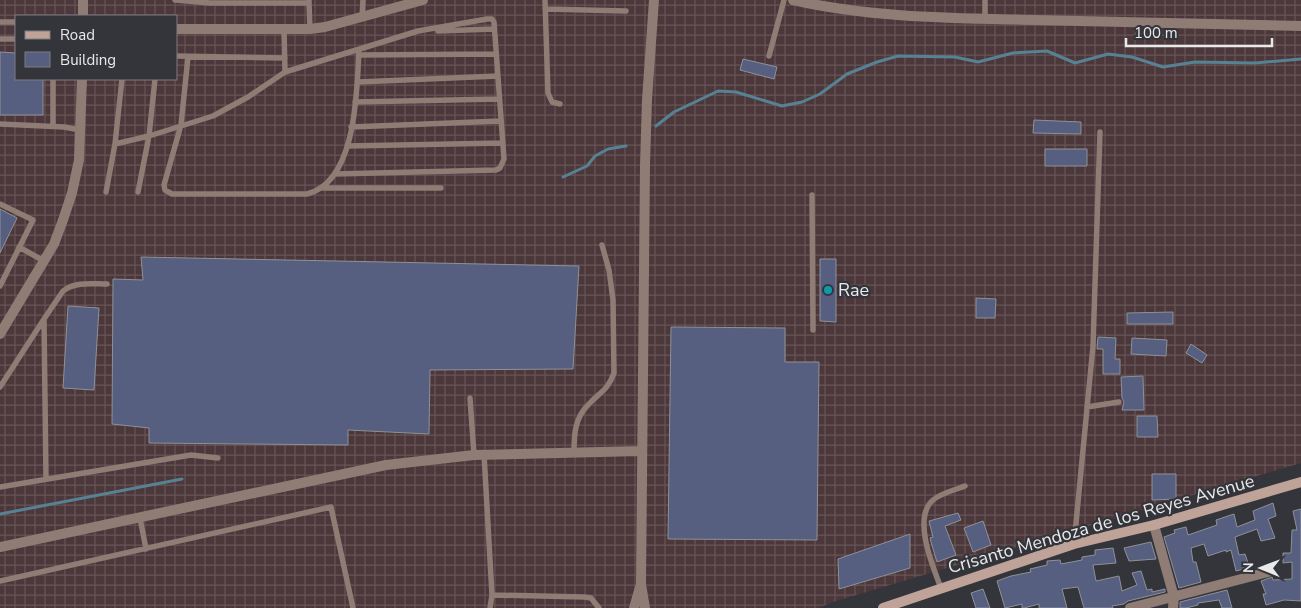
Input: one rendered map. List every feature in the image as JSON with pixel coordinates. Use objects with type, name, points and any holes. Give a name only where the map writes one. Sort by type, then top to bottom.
[{"type":"main road","name":"Crisanto Mendoza de los Reyes Avenue","points":[[883,608],[1074,544],[1154,525],[1301,482]]},
{"type":"street","points":[[83,15],[84,0]]},
{"type":"street","points":[[178,29],[310,29],[362,18],[423,0]]},
{"type":"street","points":[[644,608],[641,584],[641,451],[645,165],[647,100],[654,0]]},
{"type":"street","points":[[792,0],[834,8],[887,14],[985,19],[1301,26]]},
{"type":"street","points":[[1,329],[54,244],[72,193],[80,160],[82,80]]},
{"type":"street","points":[[0,546],[386,465],[474,454],[641,451]]},
{"type":"street","points":[[1154,525],[1173,603]]},
{"type":"street","points":[[1130,608],[1173,603],[1268,572]]},
{"type":"street","points":[[634,608],[641,584]]},
{"type":"lane","points":[[175,0],[213,2],[309,1],[310,29]]},
{"type":"lane","points":[[362,18],[363,0]]},
{"type":"lane","points":[[545,0],[548,93],[552,102],[560,104]]},
{"type":"lane","points":[[769,56],[784,0]]},
{"type":"lane","points":[[985,0],[985,19]]},
{"type":"lane","points":[[545,9],[626,11]]},
{"type":"lane","points":[[115,144],[149,136],[213,116],[248,98],[285,72],[359,52],[418,31],[488,19],[494,22],[503,164],[496,170],[335,174]]},
{"type":"lane","points":[[0,22],[15,22]]},
{"type":"lane","points":[[284,29],[285,72]]},
{"type":"lane","points":[[418,31],[494,30]]},
{"type":"lane","points":[[0,39],[15,39]]},
{"type":"lane","points":[[188,56],[181,125],[164,185],[165,190],[168,193],[307,194],[321,188],[342,164],[355,102],[359,52]]},
{"type":"lane","points":[[359,52],[496,54]]},
{"type":"lane","points":[[178,56],[285,58]]},
{"type":"lane","points":[[358,82],[498,76]]},
{"type":"lane","points":[[53,80],[53,126]]},
{"type":"lane","points":[[106,192],[115,144],[122,80]]},
{"type":"lane","points":[[138,192],[149,136],[155,80]]},
{"type":"lane","points":[[355,102],[499,98]]},
{"type":"lane","points":[[351,127],[501,121]]},
{"type":"lane","points":[[0,124],[53,126],[80,130]]},
{"type":"lane","points":[[1074,544],[1093,346],[1100,132]]},
{"type":"lane","points":[[347,146],[503,143]]},
{"type":"lane","points":[[321,188],[441,188]]},
{"type":"lane","points":[[812,195],[812,330]]},
{"type":"lane","points":[[0,204],[32,220],[0,286]]},
{"type":"lane","points":[[574,452],[575,430],[581,415],[588,404],[604,391],[614,373],[613,300],[609,270],[602,245]]},
{"type":"lane","points":[[19,247],[44,261]]},
{"type":"lane","points":[[0,387],[63,291],[67,288],[83,284],[108,284]]},
{"type":"lane","points":[[44,319],[46,479]]},
{"type":"lane","points":[[470,398],[474,454]]},
{"type":"lane","points":[[1087,407],[1119,402]]},
{"type":"lane","points":[[484,454],[492,595],[490,608]]},
{"type":"lane","points":[[0,487],[191,455],[218,458]]},
{"type":"lane","points":[[941,588],[932,565],[925,537],[925,516],[928,506],[934,499],[965,486]]},
{"type":"lane","points":[[0,582],[331,507],[353,608]]},
{"type":"lane","points":[[140,518],[146,549]]},
{"type":"lane","points":[[492,595],[584,597],[591,598],[599,608]]},
{"type":"shaded area","points":[[0,0],[1301,0],[1301,463],[836,601],[818,608],[0,608]]},
{"type":"building","points":[[0,52],[15,53],[15,80],[43,80],[43,115],[0,115]]},
{"type":"building","points":[[743,59],[777,67],[774,79],[740,70]]},
{"type":"building","points":[[1034,120],[1081,122],[1081,134],[1033,133]]},
{"type":"building","points":[[1045,149],[1087,149],[1087,166],[1045,166]]},
{"type":"building","points":[[0,209],[17,218],[0,253]]},
{"type":"building","points":[[141,257],[579,266],[573,369],[430,370],[429,434],[348,430],[348,445],[149,443],[149,428],[112,424],[113,279],[143,280]]},
{"type":"building","name":"Rae","points":[[820,259],[836,259],[836,322],[820,321]]},
{"type":"building","points":[[976,298],[996,299],[995,318],[976,318]]},
{"type":"building","points":[[68,306],[99,308],[94,390],[63,388]]},
{"type":"building","points":[[1173,312],[1173,324],[1127,324],[1127,313]]},
{"type":"building","points":[[671,327],[785,328],[785,362],[819,362],[817,540],[668,539]]},
{"type":"building","points":[[1098,337],[1116,338],[1115,359],[1120,359],[1120,374],[1103,374],[1103,349],[1097,349]]},
{"type":"building","points":[[1132,338],[1167,340],[1166,356],[1131,354]]},
{"type":"building","points":[[1191,344],[1207,355],[1202,363],[1186,353]]},
{"type":"building","points":[[1143,376],[1144,410],[1122,410],[1124,402],[1122,398],[1121,377]]},
{"type":"building","points":[[1137,416],[1157,416],[1158,437],[1137,437]]},
{"type":"building","points":[[1152,474],[1176,474],[1176,499],[1152,500]]},
{"type":"building","points":[[1273,503],[1276,516],[1268,519],[1275,538],[1261,541],[1257,529],[1235,537],[1239,555],[1245,554],[1248,563],[1243,564],[1244,569],[1236,571],[1231,550],[1208,556],[1204,544],[1191,548],[1193,562],[1196,562],[1201,582],[1179,588],[1164,537],[1175,533],[1174,530],[1186,527],[1188,535],[1217,525],[1216,520],[1234,514],[1237,527],[1255,520],[1253,511]]},
{"type":"building","points":[[1301,509],[1301,601],[1284,600],[1266,605],[1263,594],[1266,594],[1261,581],[1272,577],[1273,580],[1292,579],[1292,562],[1283,563],[1283,553],[1291,553],[1292,530],[1297,530],[1293,511]]},
{"type":"building","points":[[958,513],[961,520],[945,526],[956,555],[937,562],[930,538],[933,537],[929,521]]},
{"type":"building","points":[[983,521],[991,545],[973,552],[964,528]]},
{"type":"building","points":[[910,534],[910,568],[839,589],[838,559]]},
{"type":"building","points":[[1151,542],[1156,559],[1129,561],[1124,548]]},
{"type":"building","points":[[1113,548],[1116,563],[1093,565],[1096,581],[1119,576],[1122,591],[1137,585],[1132,573],[1141,571],[1147,590],[1152,589],[1152,592],[1165,589],[1165,592],[1128,601],[1124,604],[1112,606],[1113,608],[1084,608],[1078,587],[1062,589],[1067,608],[1039,608],[1039,604],[1022,608],[1022,604],[1005,608],[997,581],[1031,572],[1030,569],[1047,565],[1047,561],[1060,560],[1061,564],[1082,560],[1082,557],[1095,555],[1095,550]]},
{"type":"building","points":[[983,589],[990,608],[976,608],[971,593]]},
{"type":"building","points":[[1227,590],[1232,608],[1222,608],[1219,600],[1180,608],[1180,602]]},
{"type":"waterway","points":[[656,126],[674,112],[718,91],[736,92],[782,106],[802,102],[820,94],[847,74],[898,56],[955,57],[978,62],[1013,53],[1047,51],[1075,63],[1108,54],[1132,57],[1163,67],[1195,62],[1255,63],[1301,59]]},
{"type":"waterway","points":[[563,177],[587,166],[595,156],[608,149],[626,146]]},
{"type":"waterway","points":[[0,514],[182,479]]},
{"type":"place","name":"Rae","points":[[828,290]]}]
